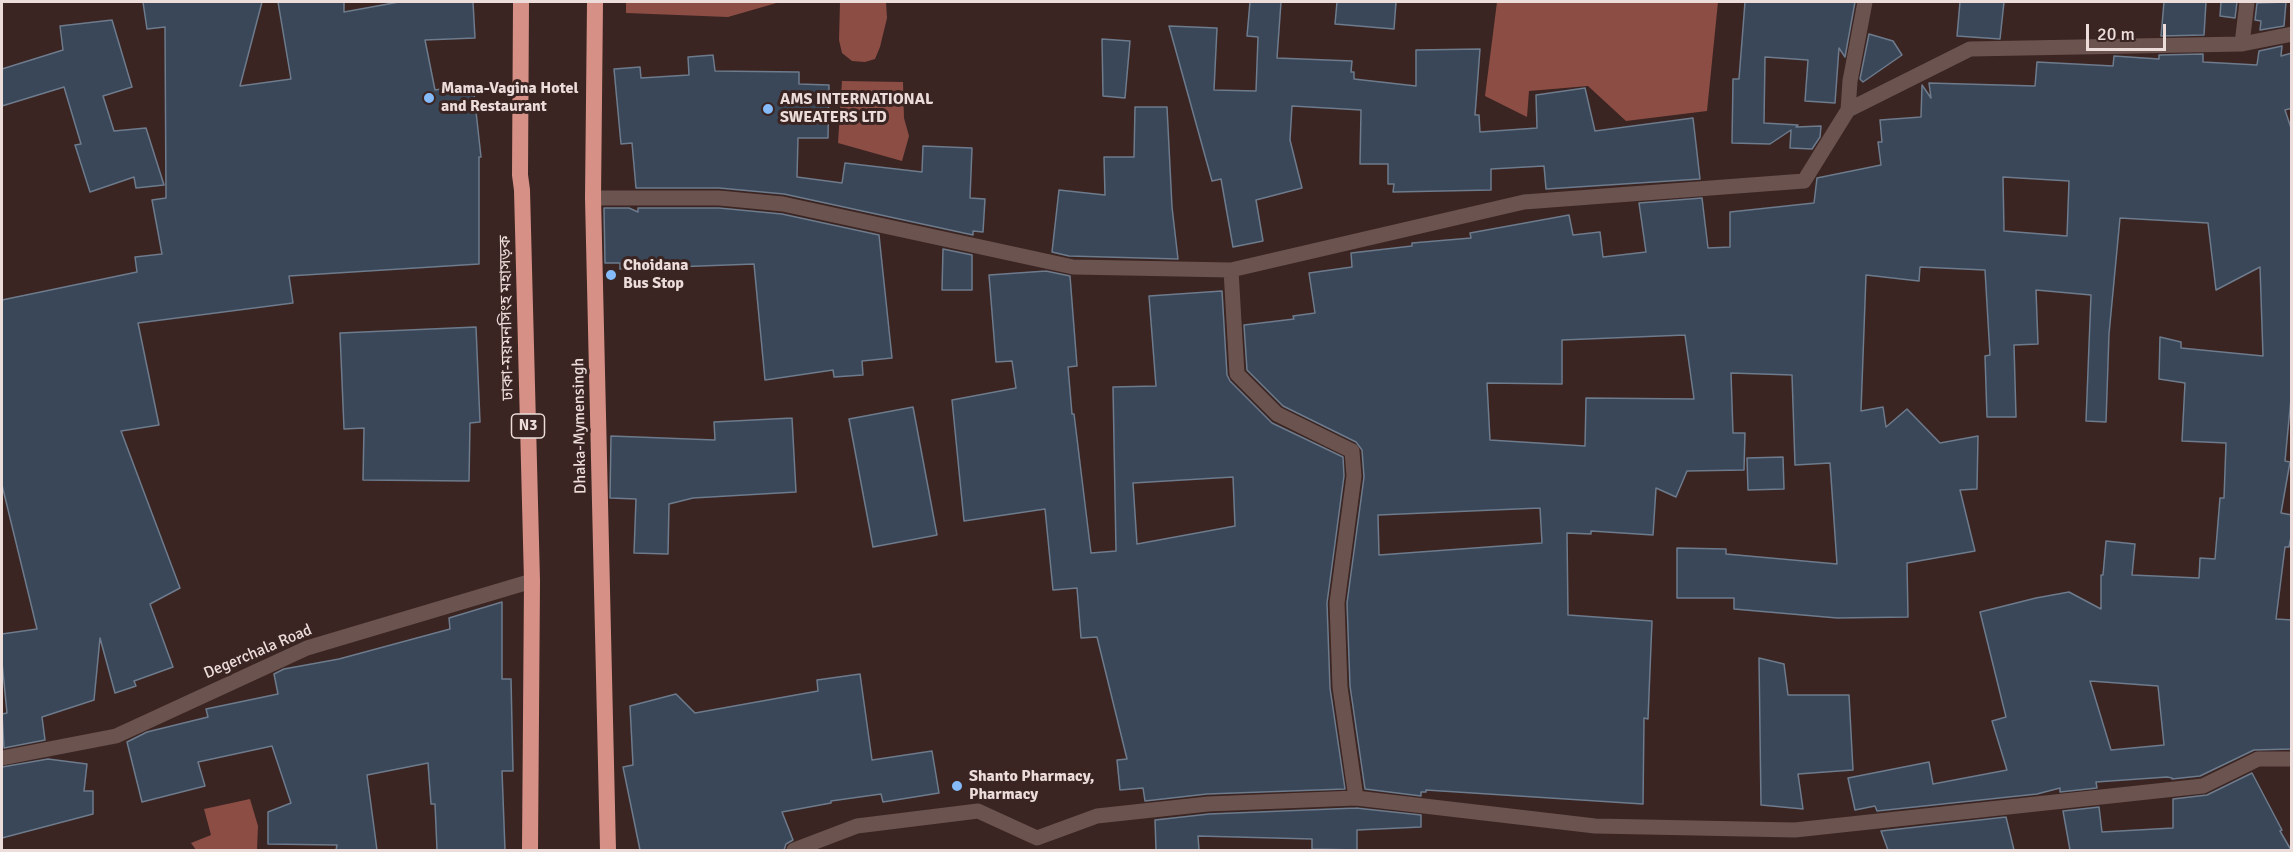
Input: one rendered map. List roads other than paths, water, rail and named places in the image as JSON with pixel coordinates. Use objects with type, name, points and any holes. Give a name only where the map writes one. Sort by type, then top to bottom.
[{"type":"highway","name":"ঢাকা-ময়মনসিংহ মহাসড়ক","points":[[521,2],[520,175],[532,581],[530,850]]},
{"type":"highway","name":"Dhaka-Mymensingh","points":[[595,2],[593,198],[608,850]]},
{"type":"street","points":[[593,198],[719,198],[783,204],[1073,267],[1231,270],[1524,202],[1804,181],[1848,110],[1850,81],[1865,2]]},
{"type":"street","points":[[2242,44],[2247,2]]},
{"type":"street","points":[[1848,110],[1970,49],[2242,44],[2292,34]]},
{"type":"street","points":[[1231,270],[1237,375],[1277,414],[1352,451],[1354,476],[1337,603],[1340,687],[1356,798]]},
{"type":"street","name":"Degerchala Road","points":[[2,758],[116,735],[307,648],[532,581]]},
{"type":"street","points":[[794,850],[857,826],[978,811],[1037,838],[1097,816],[1208,804],[1356,798],[1595,826],[1795,830],[2203,786],[2258,759],[2292,759]]},
{"type":"place","name":"Mama-Vagina Hotel and Restaurant","points":[[429,98]]},
{"type":"place","name":"AMS INTERNATIONAL SWEATERS LTD","points":[[768,109]]},
{"type":"place","name":"Choidana Bus Stop","points":[[611,275]]},
{"type":"place","name":"Shanto Pharmacy, Pharmacy","points":[[957,786]]}]
